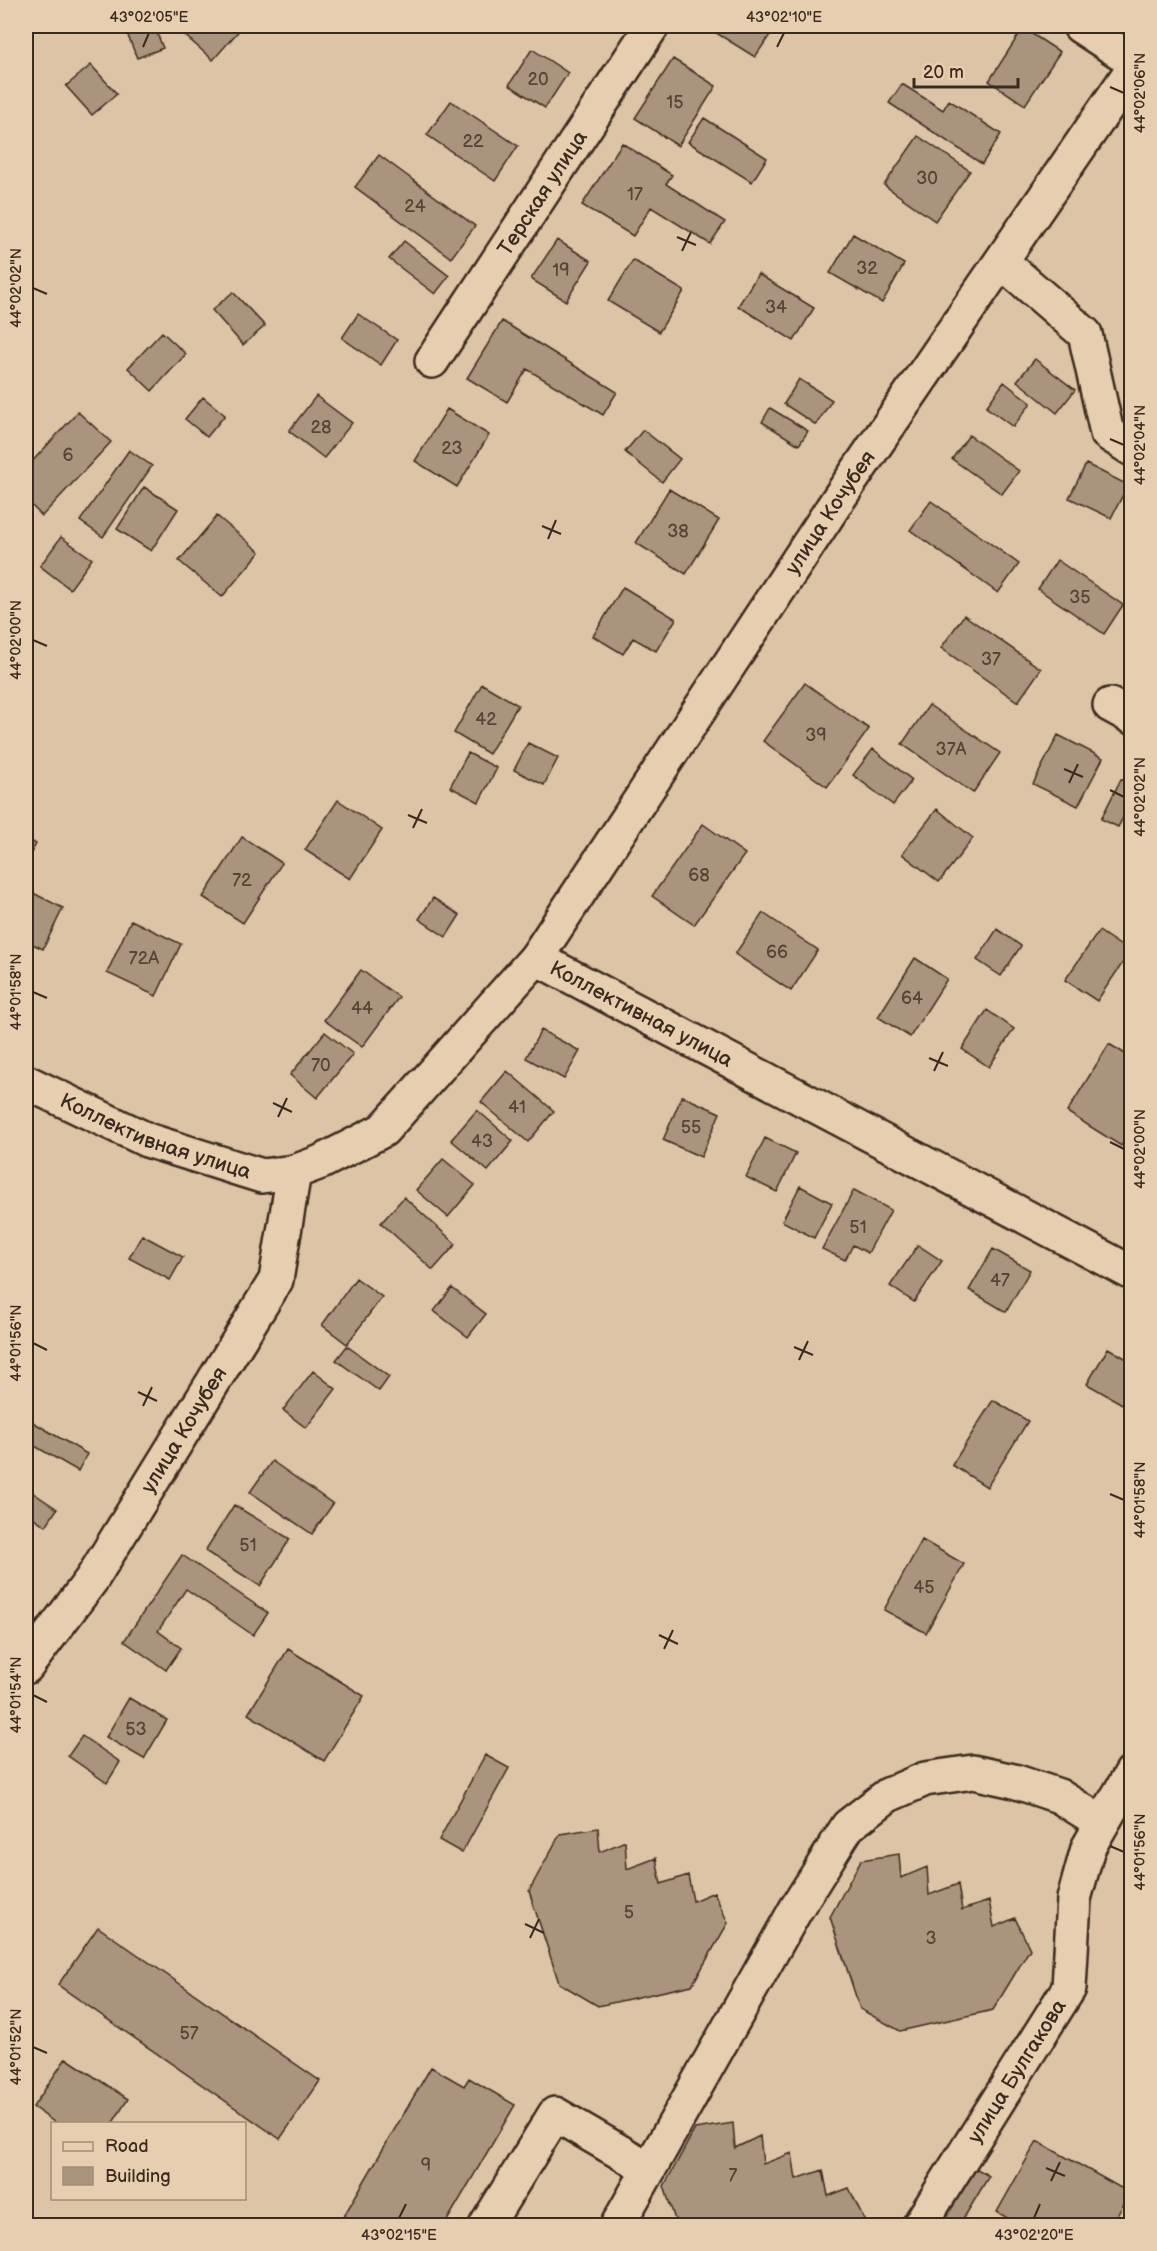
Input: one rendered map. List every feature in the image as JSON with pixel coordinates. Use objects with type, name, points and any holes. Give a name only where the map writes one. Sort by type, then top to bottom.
[{"type":"street","name":"Терская улица","points":[[432,361],[652,26]]},
{"type":"street","points":[[1080,26],[1131,60]]},
{"type":"street","name":"улица Кочубея","points":[[536,958],[839,498],[1131,70]]},
{"type":"street","points":[[1002,262],[1085,334],[1107,433],[1131,448]]},
{"type":"street","name":"Коллективная улица","points":[[26,1082],[147,1140],[262,1176],[294,1172],[321,1162],[383,1130],[536,958],[1131,1273]]},
{"type":"street","name":"улица Кочубея","points":[[26,1667],[92,1579],[276,1280],[294,1172]]},
{"type":"street","points":[[617,2226],[796,1909],[848,1826],[888,1795],[925,1779],[973,1772],[1014,1781],[1059,1796],[1102,1823]]},
{"type":"street","name":"улица Булгакова","points":[[919,2226],[1069,1988],[1074,1899],[1088,1848],[1131,1772]]},
{"type":"street","points":[[486,2226],[555,2114],[649,2169]]},
{"type":"building","points":[[124,26],[154,26],[163,48],[137,58]]},
{"type":"building","points":[[174,26],[243,26],[213,60]]},
{"type":"building","points":[[705,26],[776,26],[755,57]]},
{"type":"building","points":[[1023,28],[1060,52],[1025,105],[989,81]]},
{"type":"building","points":[[532,49],[568,73],[545,108],[509,85]]},
{"type":"building","points":[[673,59],[716,86],[678,146],[635,118]]},
{"type":"building","points":[[91,65],[117,94],[92,115],[66,86]]},
{"type":"building","points":[[902,84],[943,110],[949,100],[1001,134],[982,164],[889,103]]},
{"type":"building","points":[[451,101],[518,146],[495,181],[427,135]]},
{"type":"building","points":[[704,118],[767,158],[752,182],[688,142]]},
{"type":"building","points":[[918,136],[970,171],[935,221],[884,185]]},
{"type":"building","points":[[622,143],[672,175],[666,184],[725,222],[710,244],[651,207],[633,236],[582,205]]},
{"type":"building","points":[[379,155],[475,226],[451,258],[355,187]]},
{"type":"building","points":[[853,234],[904,264],[882,303],[830,273]]},
{"type":"building","points":[[557,240],[591,261],[566,301],[531,279]]},
{"type":"building","points":[[404,241],[449,276],[435,294],[389,259]]},
{"type":"building","points":[[633,260],[684,291],[659,332],[608,301]]},
{"type":"building","points":[[758,274],[814,308],[794,341],[738,306]]},
{"type":"building","points":[[233,292],[265,326],[243,345],[212,310]]},
{"type":"building","points":[[358,314],[397,340],[381,365],[342,338]]},
{"type":"building","points":[[502,321],[617,392],[603,415],[527,369],[507,402],[467,378]]},
{"type":"building","points":[[162,332],[186,354],[152,391],[128,368]]},
{"type":"building","points":[[1035,359],[1075,390],[1057,413],[1017,381]]},
{"type":"building","points":[[799,379],[832,400],[816,425],[784,404]]},
{"type":"building","points":[[1004,382],[1031,403],[1013,427],[986,407]]},
{"type":"building","points":[[316,396],[352,423],[324,458],[289,431]]},
{"type":"building","points":[[203,397],[225,415],[207,437],[185,419]]},
{"type":"building","points":[[770,408],[808,431],[799,445],[762,422]]},
{"type":"building","points":[[447,409],[489,435],[457,487],[415,461]]},
{"type":"building","points":[[78,412],[111,442],[42,516],[26,500],[26,468]]},
{"type":"building","points":[[643,430],[680,459],[662,482],[625,452]]},
{"type":"building","points":[[969,435],[1019,471],[1002,494],[952,459]]},
{"type":"building","points":[[129,450],[152,466],[103,537],[80,521]]},
{"type":"building","points":[[1086,464],[1128,485],[1111,518],[1069,498]]},
{"type":"building","points":[[144,487],[178,509],[151,551],[117,529]]},
{"type":"building","points":[[669,489],[719,520],[686,574],[636,543]]},
{"type":"building","points":[[931,501],[1019,564],[998,593],[910,530]]},
{"type":"building","points":[[217,516],[260,552],[222,597],[179,561]]},
{"type":"building","points":[[61,537],[92,559],[70,589],[40,566]]},
{"type":"building","points":[[1057,560],[1123,605],[1104,634],[1038,589]]},
{"type":"building","points":[[623,587],[676,619],[656,651],[633,638],[623,654],[593,636]]},
{"type":"building","points":[[964,615],[1041,669],[1018,702],[941,648]]},
{"type":"building","points":[[805,683],[869,729],[827,787],[763,741]]},
{"type":"building","points":[[482,684],[518,705],[489,754],[454,733]]},
{"type":"building","points":[[929,705],[1000,753],[973,793],[902,744]]},
{"type":"building","points":[[1058,735],[1103,758],[1078,806],[1033,784]]},
{"type":"building","points":[[528,743],[558,758],[544,785],[514,770]]},
{"type":"building","points":[[873,749],[912,780],[893,805],[853,775]]},
{"type":"building","points":[[468,753],[497,768],[479,802],[450,787]]},
{"type":"building","points":[[1121,779],[1132,784],[1132,801],[1118,827],[1101,819]]},
{"type":"building","points":[[338,800],[382,830],[350,879],[305,850]]},
{"type":"building","points":[[937,809],[973,838],[939,882],[902,854]]},
{"type":"building","points":[[703,824],[745,854],[694,925],[652,896]]},
{"type":"building","points":[[242,837],[282,863],[243,923],[203,897]]},
{"type":"building","points":[[26,838],[36,844],[26,863]]},
{"type":"building","points":[[33,893],[63,908],[43,949],[26,941],[26,909]]},
{"type":"building","points":[[433,898],[460,915],[446,937],[419,919]]},
{"type":"building","points":[[763,913],[818,950],[791,991],[735,954]]},
{"type":"building","points":[[131,920],[181,944],[156,996],[107,973]]},
{"type":"building","points":[[997,929],[1021,946],[1001,976],[977,960]]},
{"type":"building","points":[[1099,931],[1130,952],[1097,1001],[1065,980]]},
{"type":"building","points":[[915,958],[947,979],[910,1037],[878,1017]]},
{"type":"building","points":[[361,970],[399,997],[362,1047],[324,1020]]},
{"type":"building","points":[[987,1010],[1014,1029],[989,1067],[962,1049]]},
{"type":"building","points":[[541,1030],[580,1051],[564,1079],[526,1058]]},
{"type":"building","points":[[325,1032],[353,1054],[317,1098],[290,1075]]},
{"type":"building","points":[[1109,1044],[1132,1058],[1132,1129],[1121,1146],[1067,1112]]},
{"type":"building","points":[[507,1071],[554,1111],[528,1142],[481,1102]]},
{"type":"building","points":[[682,1096],[720,1113],[701,1157],[663,1140]]},
{"type":"building","points":[[477,1110],[513,1141],[488,1171],[451,1140]]},
{"type":"building","points":[[765,1138],[796,1153],[777,1192],[746,1177]]},
{"type":"building","points":[[443,1159],[475,1185],[448,1217],[416,1190]]},
{"type":"building","points":[[800,1186],[832,1203],[814,1238],[782,1221]]},
{"type":"building","points":[[854,1190],[891,1210],[868,1253],[853,1245],[845,1260],[822,1249]]},
{"type":"building","points":[[404,1197],[456,1244],[433,1270],[381,1223]]},
{"type":"building","points":[[142,1235],[183,1257],[170,1280],[129,1258]]},
{"type":"building","points":[[918,1245],[942,1261],[914,1302],[890,1286]]},
{"type":"building","points":[[993,1249],[1030,1270],[1006,1312],[969,1290]]},
{"type":"building","points":[[356,1278],[382,1297],[347,1344],[322,1325]]},
{"type":"building","points":[[452,1288],[486,1314],[468,1337],[434,1311]]},
{"type":"building","points":[[347,1346],[389,1377],[379,1391],[336,1360]]},
{"type":"building","points":[[1108,1348],[1132,1362],[1132,1393],[1124,1405],[1087,1384]]},
{"type":"building","points":[[313,1371],[336,1389],[306,1428],[283,1410]]},
{"type":"building","points":[[993,1400],[1028,1421],[987,1487],[952,1465]]},
{"type":"building","points":[[26,1418],[87,1454],[78,1471],[26,1441]]},
{"type":"building","points":[[272,1461],[333,1504],[312,1534],[250,1492]]},
{"type":"building","points":[[26,1488],[57,1509],[46,1526],[26,1513]]},
{"type":"building","points":[[234,1505],[290,1539],[260,1586],[205,1551]]},
{"type":"building","points":[[922,1540],[964,1564],[926,1633],[884,1610]]},
{"type":"building","points":[[182,1555],[268,1613],[253,1635],[186,1589],[158,1631],[181,1648],[166,1670],[124,1641]]},
{"type":"building","points":[[288,1649],[364,1696],[324,1761],[248,1714]]},
{"type":"building","points":[[129,1698],[167,1720],[144,1759],[106,1737]]},
{"type":"building","points":[[82,1736],[120,1762],[107,1783],[68,1756]]},
{"type":"building","points":[[485,1755],[509,1768],[462,1853],[439,1840]]},
{"type":"building","points":[[598,1828],[600,1852],[625,1841],[627,1869],[656,1858],[661,1884],[688,1875],[693,1901],[714,1892],[728,1923],[692,1985],[598,2006],[559,1983],[529,1891],[560,1834]]},
{"type":"building","points":[[899,1854],[901,1878],[927,1867],[929,1895],[958,1884],[962,1910],[989,1901],[994,1927],[1015,1918],[1030,1949],[993,2010],[900,2031],[860,2009],[830,1917],[861,1860]]},
{"type":"building","points":[[98,1927],[320,2081],[280,2139],[58,1985]]},
{"type":"building","points":[[66,2058],[128,2099],[113,2122],[54,2122],[33,2107]]},
{"type":"building","points":[[431,2067],[464,2086],[469,2078],[515,2105],[444,2226],[338,2226]]},
{"type":"building","points":[[733,2123],[735,2148],[760,2136],[763,2164],[792,2153],[796,2179],[823,2170],[828,2196],[849,2188],[864,2219],[860,2226],[677,2226],[664,2186],[695,2129]]},
{"type":"building","points":[[1037,2141],[1130,2193],[1111,2226],[1021,2226],[997,2212]]},
{"type":"building","points":[[969,2164],[989,2176],[959,2226],[931,2226]]}]
